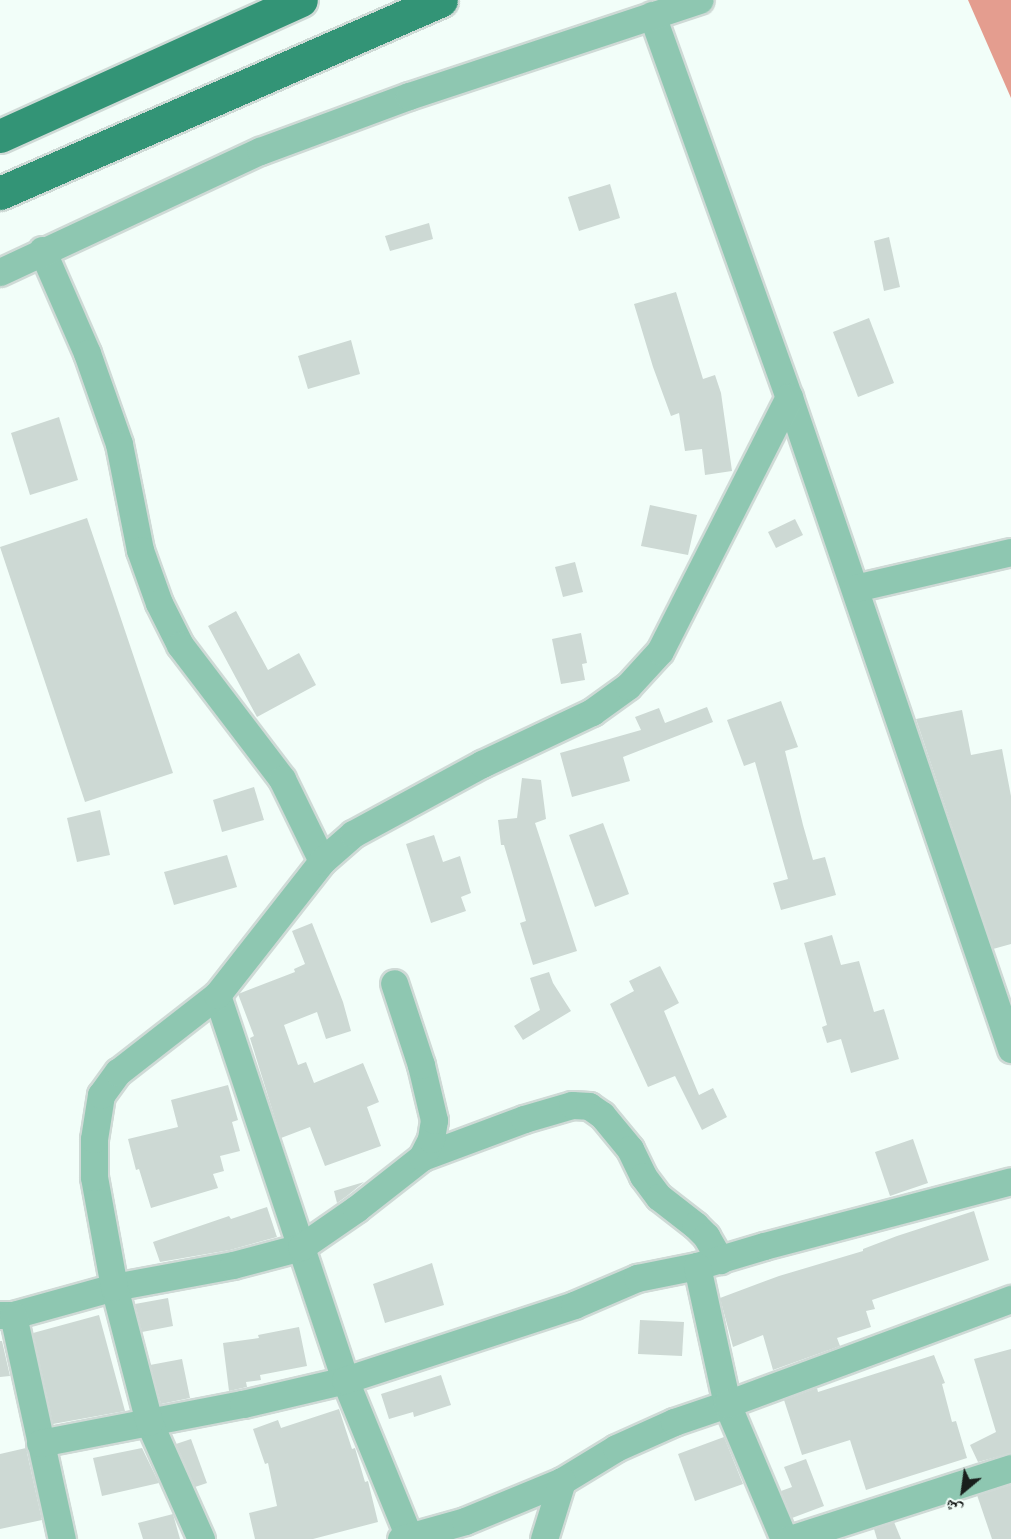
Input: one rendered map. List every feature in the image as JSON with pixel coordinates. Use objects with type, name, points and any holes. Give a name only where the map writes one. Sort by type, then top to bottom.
[{"type":"main road","points":[[0,136],[301,0]]},
{"type":"main road","points":[[0,193],[441,0]]},
{"type":"street","points":[[0,272],[42,250],[260,152],[409,96],[700,0]]},
{"type":"street","points":[[652,15],[789,397],[1011,1049]]},
{"type":"street","points":[[42,250],[87,353],[119,444],[140,550],[159,603],[180,645],[282,779],[322,861]]},
{"type":"street","points":[[201,1539],[149,1422],[114,1287],[94,1177],[94,1139],[102,1095],[118,1072],[217,995],[322,861],[353,834],[382,816],[592,712],[628,686],[660,651],[789,397]]},
{"type":"street","points":[[855,588],[1011,552]]},
{"type":"street","points":[[394,983],[421,1065],[434,1120],[431,1139],[422,1157]]},
{"type":"street","points":[[217,995],[345,1380],[405,1538],[465,1521],[562,1480],[616,1448],[674,1422],[1011,1299]]},
{"type":"street","points":[[62,1539],[7,1315],[114,1287],[233,1265],[301,1247],[356,1209],[422,1157],[524,1119],[572,1105],[589,1106],[602,1115],[630,1149],[643,1176],[658,1197],[706,1236],[728,1404],[784,1539]]},
{"type":"street","points":[[40,1443],[243,1404],[345,1380],[574,1305],[637,1278],[709,1263],[764,1246],[1011,1181]]},
{"type":"street","points":[[790,1539],[1011,1468]]},
{"type":"street","points":[[544,1539],[562,1480]]},
{"type":"shaded area","points":[[968,0],[1011,0],[1011,98]]},
{"type":"building","points":[[610,184],[620,218],[579,231],[568,197]]},
{"type":"building","points":[[429,223],[433,239],[390,251],[385,236]]},
{"type":"building","points":[[889,237],[900,287],[884,291],[874,241]]},
{"type":"building","points":[[676,292],[703,379],[715,375],[721,393],[732,471],[705,475],[702,449],[685,451],[679,413],[671,416],[653,367],[634,304]]},
{"type":"building","points":[[869,318],[894,383],[858,397],[833,332]]},
{"type":"building","points":[[351,340],[360,374],[308,389],[298,356]]},
{"type":"building","points":[[59,417],[78,480],[30,495],[11,433]]},
{"type":"building","points":[[650,505],[697,515],[688,555],[641,546]]},
{"type":"building","points":[[87,518],[173,773],[85,802],[0,547]]},
{"type":"building","points":[[795,519],[803,535],[776,548],[768,532]]},
{"type":"building","points":[[575,562],[583,592],[563,597],[555,567]]},
{"type":"building","points":[[236,611],[268,670],[299,653],[316,685],[257,717],[208,626]]},
{"type":"building","points":[[581,633],[587,663],[582,664],[585,680],[561,684],[552,639]]},
{"type":"building","points":[[781,701],[798,747],[785,751],[803,825],[813,860],[825,857],[836,895],[781,910],[773,883],[788,879],[755,762],[744,766],[727,720]]},
{"type":"building","points":[[707,707],[713,722],[623,757],[630,781],[572,797],[560,753],[641,730],[635,717],[659,708],[665,723]]},
{"type":"building","points":[[962,710],[971,755],[1002,749],[1011,796],[1011,944],[993,949],[916,719]]},
{"type":"building","points":[[522,778],[541,780],[546,819],[535,823],[577,951],[533,965],[520,923],[526,921],[504,845],[501,845],[498,820],[517,818]]},
{"type":"building","points":[[254,787],[264,820],[222,832],[213,800]]},
{"type":"building","points":[[100,810],[110,855],[77,862],[67,818]]},
{"type":"building","points":[[603,823],[629,894],[595,907],[569,835]]},
{"type":"building","points":[[434,835],[443,862],[460,856],[471,893],[461,897],[466,911],[431,923],[406,844]]},
{"type":"building","points":[[227,855],[237,887],[174,905],[164,872]]},
{"type":"building","points":[[312,923],[343,1002],[351,1031],[326,1039],[317,1012],[284,1025],[298,1065],[306,1062],[314,1083],[363,1063],[379,1102],[367,1107],[381,1146],[325,1166],[310,1127],[281,1138],[250,1038],[254,1036],[238,994],[295,972],[294,969],[305,964],[292,931]]},
{"type":"building","points":[[832,935],[841,965],[859,961],[874,1012],[884,1009],[899,1059],[851,1073],[841,1039],[827,1043],[822,1027],[827,1025],[804,943]]},
{"type":"building","points":[[660,966],[679,1003],[664,1011],[699,1095],[713,1088],[727,1117],[702,1130],[675,1076],[648,1087],[610,1004],[634,991],[629,981]]},
{"type":"building","points":[[549,972],[553,983],[571,1011],[523,1040],[514,1026],[540,1010],[530,978]]},
{"type":"building","points":[[228,1085],[238,1120],[232,1122],[240,1151],[220,1156],[224,1171],[213,1174],[218,1188],[151,1208],[139,1169],[136,1170],[128,1139],[178,1127],[171,1100]]},
{"type":"building","points":[[913,1139],[928,1183],[890,1196],[875,1152]]},
{"type":"building","points":[[364,1182],[347,1196],[337,1203],[334,1191]]},
{"type":"building","points":[[267,1207],[277,1237],[230,1250],[160,1262],[153,1242],[229,1216],[231,1219]]},
{"type":"building","points":[[974,1211],[989,1260],[872,1300],[875,1309],[866,1311],[871,1327],[837,1338],[840,1346],[773,1370],[763,1335],[733,1347],[720,1298],[779,1276],[863,1251],[863,1249],[897,1236]]},
{"type":"building","points":[[432,1263],[444,1305],[385,1323],[373,1284]]},
{"type":"building","points":[[168,1298],[173,1326],[142,1332],[135,1304]]},
{"type":"building","points":[[99,1315],[125,1411],[53,1424],[33,1333]]},
{"type":"building","points":[[640,1320],[684,1322],[682,1356],[638,1354]]},
{"type":"building","points":[[299,1327],[307,1366],[260,1375],[261,1380],[246,1382],[247,1387],[229,1391],[223,1343],[259,1338],[258,1335]]},
{"type":"building","points":[[0,1341],[2,1341],[10,1376],[0,1377]]},
{"type":"building","points":[[1011,1349],[1011,1453],[978,1462],[970,1445],[996,1432],[974,1359]]},
{"type":"building","points":[[934,1355],[945,1383],[942,1384],[952,1422],[956,1421],[967,1458],[866,1490],[850,1440],[802,1455],[784,1400],[817,1388],[818,1392]]},
{"type":"building","points":[[182,1359],[190,1398],[161,1404],[150,1365]]},
{"type":"building","points":[[441,1375],[451,1405],[414,1417],[413,1412],[389,1419],[381,1394]]},
{"type":"building","points":[[339,1409],[352,1449],[355,1448],[365,1482],[368,1481],[378,1522],[313,1539],[255,1539],[249,1513],[277,1506],[268,1463],[265,1464],[253,1429],[278,1420],[281,1428]]},
{"type":"building","points":[[724,1437],[743,1484],[695,1501],[678,1454]]},
{"type":"building","points":[[191,1439],[207,1483],[195,1487],[176,1444]]},
{"type":"building","points":[[26,1448],[42,1520],[0,1529],[0,1454]]},
{"type":"building","points":[[142,1448],[159,1483],[102,1496],[93,1458]]},
{"type":"building","points":[[806,1459],[824,1506],[792,1518],[781,1491],[792,1487],[784,1467]]},
{"type":"building","points":[[1011,1485],[1011,1539],[992,1539],[977,1495]]},
{"type":"building","points":[[173,1514],[180,1539],[143,1539],[138,1523]]},
{"type":"building","points":[[894,1522],[901,1539],[877,1539],[874,1529]]}]
